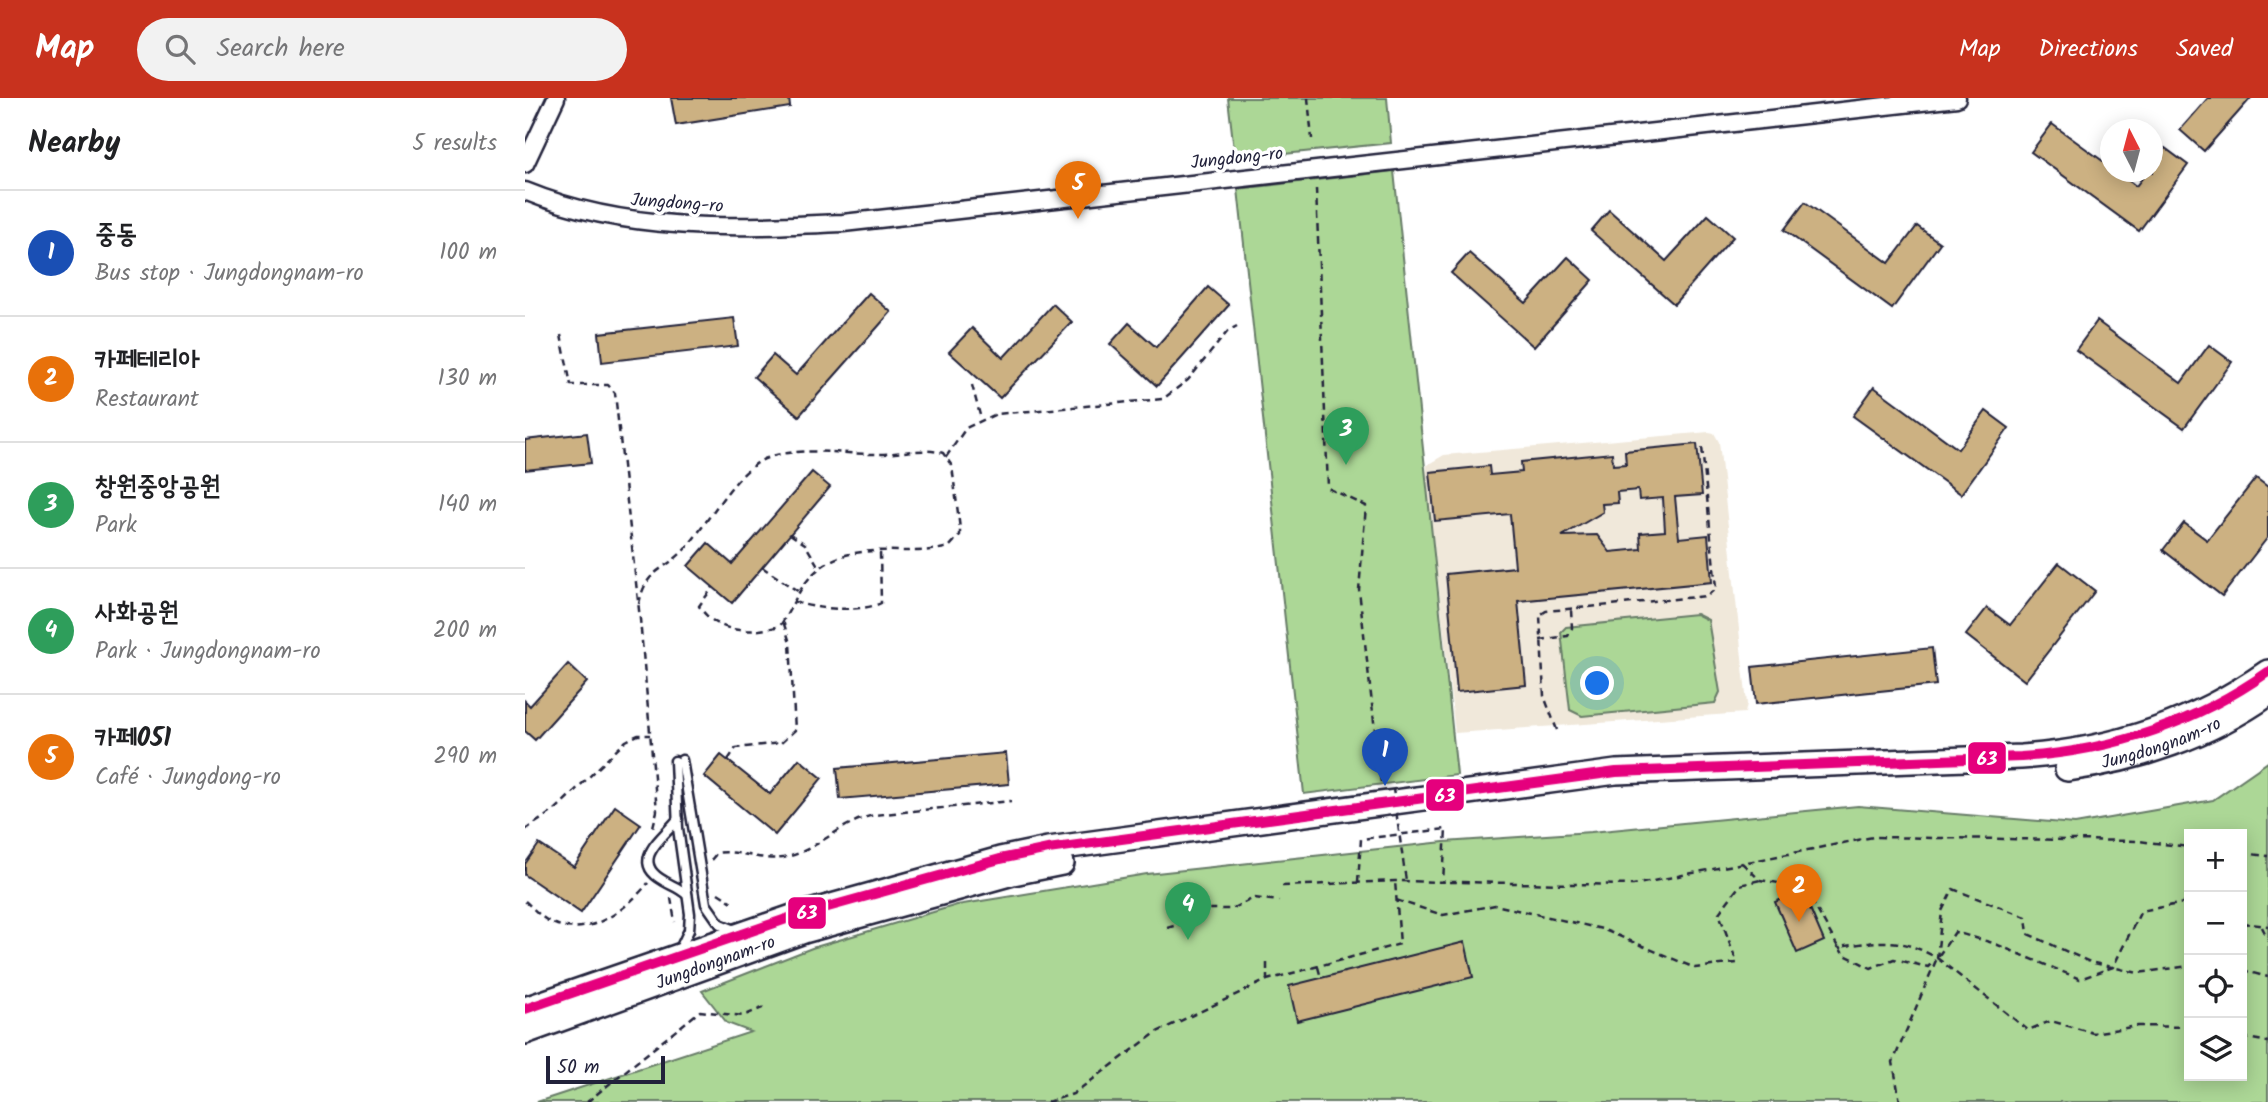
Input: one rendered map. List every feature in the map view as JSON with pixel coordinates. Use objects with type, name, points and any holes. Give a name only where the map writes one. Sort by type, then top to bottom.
[{"type":"street","points":[[525,164],[555,98]]},
{"type":"street","name":"Jungdong-ro","points":[[525,191],[599,215],[647,224],[746,228],[843,223],[1957,98]]},
{"type":"street","name":"Jungdongnam-ro","points":[[525,1009],[792,917],[1024,853],[1473,789],[1616,772],[2021,757],[2087,751],[2125,742],[2191,717],[2268,672]]},
{"type":"street","name":"Jungdongnam-ro","points":[[525,1032],[804,931],[1036,867],[1628,785],[2033,771],[2099,765],[2137,755],[2203,731],[2268,694]]},
{"type":"lane","points":[[674,959],[689,930],[688,897],[678,820],[678,761],[709,911],[720,924],[751,932]]},
{"type":"lane","points":[[678,820],[652,845],[650,863],[655,873],[688,897]]},
{"type":"path","points":[[1308,98],[1312,139]]},
{"type":"path","points":[[1316,189],[1328,488],[1366,506],[1359,590],[1381,783]]},
{"type":"path","points":[[946,457],[960,434],[982,419],[996,414],[1163,399],[1188,380],[1228,331],[1237,326]]},
{"type":"path","points":[[561,335],[571,385],[608,385],[615,393],[639,604],[656,811],[653,828],[646,834]]},
{"type":"path","points":[[972,385],[982,419]]},
{"type":"path","points":[[1557,730],[1544,696],[1540,615],[1546,611],[1712,594],[1716,580],[1702,447]]},
{"type":"path","points":[[639,604],[649,576],[686,548],[745,474],[765,458],[798,452],[938,452],[946,457],[952,466],[960,529],[955,542],[942,549],[850,552],[820,569],[799,592],[780,626],[766,629],[738,631],[723,627],[699,606],[713,587]]},
{"type":"path","points":[[790,534],[805,544],[820,569]]},
{"type":"path","points":[[795,601],[817,608],[865,608],[881,603],[880,551]]},
{"type":"path","points":[[762,567],[799,592]]},
{"type":"path","points":[[1540,640],[1568,636],[1571,631],[1571,608]]},
{"type":"path","points":[[728,760],[736,748],[781,743],[795,730],[790,643],[783,621]]},
{"type":"path","points":[[525,830],[556,809],[626,741],[638,735],[650,735]]},
{"type":"path","points":[[1393,789],[1406,881]]},
{"type":"path","points":[[711,866],[713,857],[720,852],[786,858],[801,853],[862,817],[1011,801]]},
{"type":"path","points":[[1358,881],[1361,839],[1446,829],[1443,882]]},
{"type":"path","points":[[1282,886],[1358,881],[1633,885],[1873,837],[2139,841],[2184,846]]},
{"type":"path","points":[[2247,854],[2268,856]]},
{"type":"path","points":[[1742,863],[1760,880]]},
{"type":"path","points":[[643,876],[652,886]]},
{"type":"path","points":[[1396,900],[1443,915],[1495,905],[1602,929],[1695,968],[1737,963],[1719,913],[1740,885],[1760,880],[1804,887],[1843,954],[1871,968],[1894,959],[1928,967],[1955,932],[1993,943],[2080,979],[2113,967],[2141,911],[2184,903]]},
{"type":"path","points":[[1047,1102],[1073,1094],[1157,1032],[1268,981],[1400,944],[1395,881]]},
{"type":"path","points":[[525,901],[554,924],[580,928],[594,925],[622,908],[648,882]]},
{"type":"path","points":[[715,889],[720,896],[732,902]]},
{"type":"path","points":[[1900,1102],[1893,1062],[1937,958],[1942,911],[1953,889],[2026,917],[2028,934],[2090,962],[2139,972],[2184,967]]},
{"type":"path","points":[[665,894],[672,900],[675,922]]},
{"type":"path","points":[[1167,928],[1198,919],[1207,909],[1231,909],[1254,898],[1279,901]]},
{"type":"path","points":[[2247,924],[2268,926]]},
{"type":"path","points":[[2262,926],[2268,939]]},
{"type":"path","points":[[1839,947],[1885,941],[1911,944],[1937,958],[2028,1030],[2051,1021],[2093,1033],[2138,1026],[2184,1027]]},
{"type":"path","points":[[1267,963],[1268,981]]},
{"type":"path","points":[[1318,967],[1321,978]]},
{"type":"path","points":[[2247,971],[2268,977]]},
{"type":"path","points":[[587,1102],[701,1011],[743,1016],[767,1006]]},
{"type":"path","points":[[2247,1038],[2268,1042]]},
{"type":"shaded area","points":[[1714,433],[1719,442],[1747,704],[1745,713],[1455,733],[1427,465],[1444,455]]},
{"type":"green space","points":[[1228,98],[1387,98],[1391,143],[1235,159]]},
{"type":"green space","points":[[1394,171],[1457,775],[1304,794],[1238,189]]},
{"type":"green space","points":[[1696,614],[1708,620],[1720,692],[1715,703],[1582,716],[1570,710],[1561,632],[1566,627]]},
{"type":"green space","points":[[2268,762],[2268,1102],[537,1102],[751,1032],[727,1023],[702,991],[812,948],[957,905],[1147,874],[1444,842],[1591,832],[1858,806],[2075,824],[2213,800]]},
{"type":"building","points":[[671,98],[789,98],[790,107],[676,125]]},
{"type":"building","points":[[2208,98],[2251,98],[2204,151],[2180,130]]},
{"type":"building","points":[[2052,124],[2100,159],[2100,182],[2131,182],[2136,186],[2139,182],[2163,182],[2165,148],[2188,165],[2139,231],[2031,152]]},
{"type":"building","points":[[1805,202],[1889,263],[1917,226],[1940,243],[1892,309],[1784,230]]},
{"type":"building","points":[[1609,210],[1666,261],[1708,215],[1733,237],[1674,304],[1591,231]]},
{"type":"building","points":[[1469,253],[1526,303],[1568,257],[1593,280],[1534,347],[1451,273]]},
{"type":"building","points":[[1208,287],[1229,305],[1157,386],[1110,344],[1129,323],[1156,347]]},
{"type":"building","points":[[869,293],[891,312],[799,416],[754,377],[773,355],[796,375]]},
{"type":"building","points":[[1053,304],[1072,322],[1000,398],[949,352],[972,328],[1003,358]]},
{"type":"building","points":[[734,318],[738,346],[602,362],[599,333]]},
{"type":"building","points":[[2097,321],[2181,383],[2209,345],[2232,362],[2184,428],[2076,350]]},
{"type":"building","points":[[1874,387],[1958,449],[1986,411],[2009,428],[1961,494],[1853,416]]},
{"type":"building","points":[[587,433],[591,463],[525,470],[525,440]]},
{"type":"building","points":[[1697,444],[1702,495],[1675,497],[1679,538],[1708,535],[1712,582],[1518,601],[1526,685],[1457,692],[1446,574],[1515,567],[1510,514],[1435,521],[1430,472],[1489,466],[1490,475],[1522,472],[1521,462],[1612,453],[1613,465],[1626,464],[1625,451]],"holes":[[[1638,490],[1639,500],[1663,498],[1665,531],[1640,533],[1641,549],[1610,552],[1597,535],[1562,536],[1603,512],[1602,504],[1618,503],[1617,492]]]},
{"type":"building","points":[[812,472],[830,487],[732,603],[688,566],[708,543],[732,564]]},
{"type":"building","points":[[2256,478],[2268,487],[2268,537],[2222,596],[2163,550],[2184,523],[2207,540]]},
{"type":"building","points":[[2059,563],[2095,591],[2025,681],[1966,635],[1987,608],[2010,625]]},
{"type":"building","points":[[1932,648],[1936,685],[1756,704],[1752,667]]},
{"type":"building","points":[[568,664],[587,682],[535,740],[525,731],[525,701],[530,706]]},
{"type":"building","points":[[1006,753],[1009,784],[840,799],[837,768]]},
{"type":"building","points":[[721,755],[770,794],[799,759],[822,778],[775,835],[704,776]]},
{"type":"building","points":[[615,806],[641,824],[581,913],[525,875],[525,864],[539,844],[574,867]]},
{"type":"building","points":[[1802,890],[1824,941],[1797,953],[1775,902]]},
{"type":"building","points":[[1465,942],[1473,977],[1297,1021],[1289,986]]},
{"type":"transit line","name":"63","points":[[525,1009],[792,917],[1000,859],[1048,849],[1616,772],[2054,754],[2151,732],[2211,706],[2268,672]]},
{"type":"place","name":"카페051","points":[[1078,219]]},
{"type":"place","name":"창원중앙공원","points":[[1346,465]]},
{"type":"place","name":"중동","points":[[1385,786]]},
{"type":"place","name":"카페테리아","points":[[1799,922]]},
{"type":"place","name":"사화공원","points":[[1188,940]]}]
